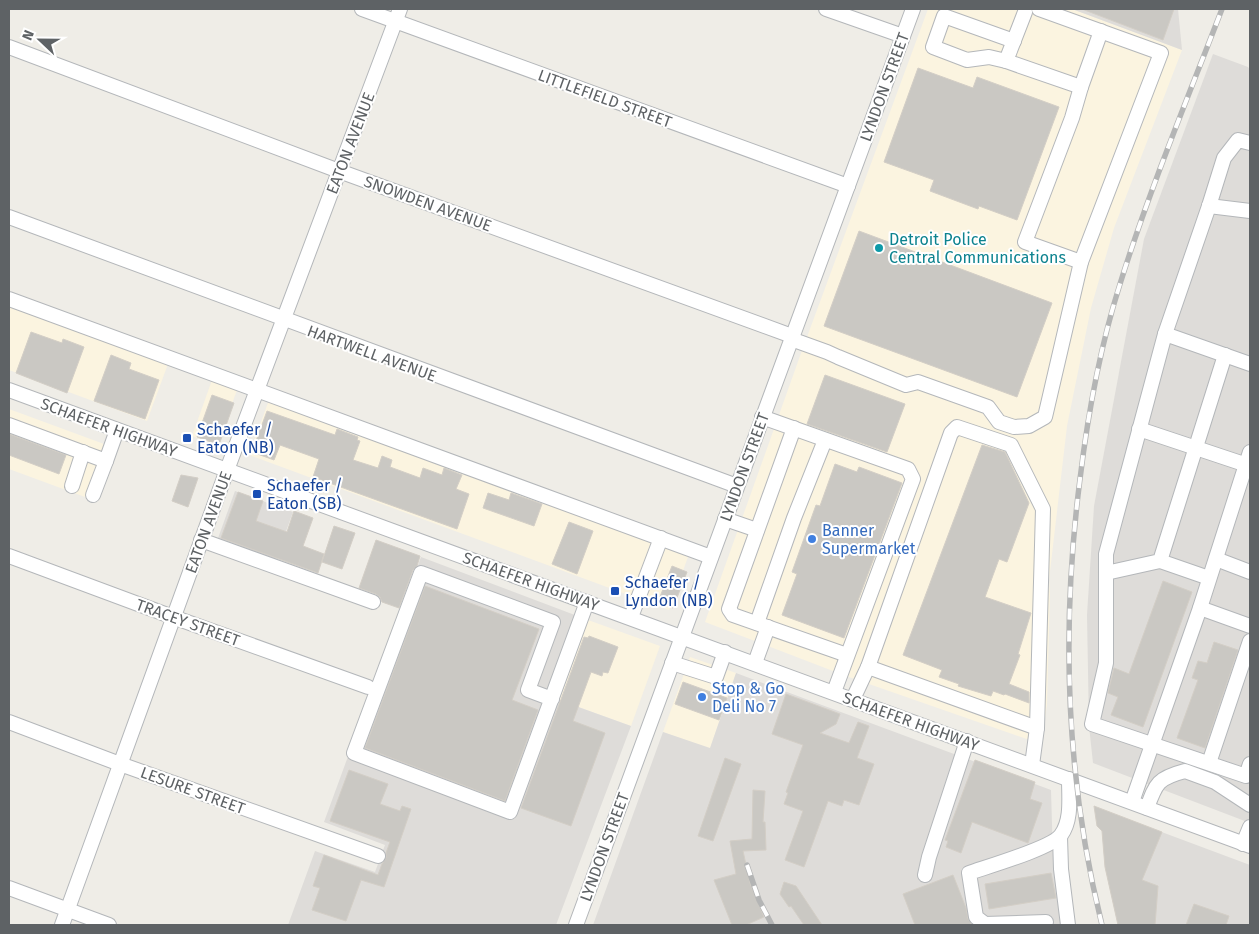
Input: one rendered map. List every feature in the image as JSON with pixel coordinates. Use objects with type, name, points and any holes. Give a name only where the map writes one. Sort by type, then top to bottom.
[{"type":"street","name":"LITTLEFIELD STREET","points":[[362,9],[398,15],[848,186]]},
{"type":"street","points":[[826,9],[903,36]]},
{"type":"street","name":"LYNDON STREET","points":[[576,925],[912,9]]},
{"type":"street","points":[[1006,61],[1029,10],[1101,31],[1072,118],[1025,242],[1081,262]]},
{"type":"street","name":"EATON AVENUE","points":[[62,925],[201,540],[398,15]]},
{"type":"street","points":[[1014,40],[944,16],[933,47],[966,60],[989,57],[1006,61],[1081,87]]},
{"type":"street","name":"SNOWDEN AVENUE","points":[[9,47],[792,338],[906,385],[918,382],[988,407],[999,422],[1014,427],[1028,426],[1045,417],[1081,262],[1161,53],[1101,31]]},
{"type":"street","points":[[1250,143],[1238,140],[1224,158],[1165,334],[1139,429],[1106,554],[1106,663],[1092,724],[1246,776],[1250,765]]},
{"type":"street","points":[[1209,206],[1250,211]]},
{"type":"street","name":"HARTWELL AVENUE","points":[[9,217],[283,320],[737,486]]},
{"type":"street","points":[[9,299],[711,557]]},
{"type":"street","points":[[1165,334],[1250,364]]},
{"type":"street","points":[[1160,561],[1225,355]]},
{"type":"street","name":"SCHAEFER HIGHWAY","points":[[9,390],[1247,845]]},
{"type":"street","points":[[762,417],[908,469],[913,479],[834,692]]},
{"type":"street","points":[[9,425],[106,461]]},
{"type":"street","points":[[853,699],[868,667],[951,433],[957,427],[1011,445],[1043,509],[1036,728],[1032,765]]},
{"type":"street","points":[[794,428],[729,609],[733,615],[847,655]]},
{"type":"street","points":[[1132,802],[1249,461],[1196,448],[1139,429]]},
{"type":"street","points":[[93,495],[117,430]]},
{"type":"street","points":[[755,663],[762,625],[794,518],[825,440]]},
{"type":"street","points":[[72,486],[83,452]]},
{"type":"street","points":[[725,519],[757,530]]},
{"type":"street","points":[[631,618],[661,538]]},
{"type":"street","points":[[201,540],[373,602]]},
{"type":"street","name":"TRACEY STREET","points":[[9,556],[368,687]]},
{"type":"street","points":[[1216,559],[1250,572]]},
{"type":"street","points":[[1106,573],[1160,561],[1209,578]]},
{"type":"street","points":[[552,699],[528,690],[553,622],[421,573],[354,753],[510,812],[552,699],[587,602]]},
{"type":"street","points":[[1200,608],[1250,626]]},
{"type":"street","points":[[1209,763],[1250,641]]},
{"type":"street","points":[[672,663],[716,678],[725,652]]},
{"type":"street","points":[[868,667],[1036,728]]},
{"type":"street","name":"LESURE STREET","points":[[9,722],[120,764],[378,856]]},
{"type":"street","points":[[926,875],[929,857],[967,742]]},
{"type":"street","points":[[1147,808],[1155,787],[1160,781],[1176,773],[1182,779],[1212,790],[1222,787],[1250,805]]},
{"type":"street","points":[[1068,925],[1061,869],[1060,837],[1068,819],[1070,779]]},
{"type":"street","points":[[1247,845],[1250,827]]},
{"type":"street","points":[[1046,922],[985,924],[976,917],[968,873],[1033,852],[1060,837]]},
{"type":"street","points":[[9,888],[109,925]]},
{"type":"shaded area","points":[[928,9],[1072,9],[1182,50],[1114,228],[1091,308],[1067,426],[1049,580],[1047,705],[1041,744],[846,676],[705,622],[800,356]]},
{"type":"shaded area","points":[[1072,9],[1178,9],[1182,50]]},
{"type":"shaded area","points":[[1213,54],[1248,67],[1250,70],[1250,823],[1093,763],[1089,726],[1087,615],[1094,506],[1144,239]]},
{"type":"shaded area","points":[[9,306],[168,364],[147,421],[9,370]]},
{"type":"shaded area","points":[[212,380],[237,390],[217,445],[192,436]]},
{"type":"shaded area","points":[[269,400],[689,554],[669,610],[249,455]]},
{"type":"shaded area","points":[[9,409],[104,444],[85,497],[9,469]]},
{"type":"shaded area","points":[[235,491],[293,512],[275,562],[217,541]]},
{"type":"shaded area","points":[[421,557],[588,620],[559,700],[631,726],[556,925],[288,925],[315,851],[375,872],[385,845],[324,822]]},
{"type":"shaded area","points":[[588,620],[660,646],[631,726],[559,700]]},
{"type":"shaded area","points":[[690,657],[736,673],[710,749],[663,732]]},
{"type":"shaded area","points":[[736,673],[1051,790],[1053,859],[1061,925],[593,925],[663,732],[710,748]]},
{"type":"shaded area","points":[[1100,809],[1250,865],[1250,925],[1118,925],[1105,867]]},
{"type":"building","points":[[1082,9],[1174,9],[1163,40]]},
{"type":"building","points":[[918,68],[973,88],[977,77],[1059,107],[1017,220],[979,206],[978,209],[930,191],[934,180],[884,162]]},
{"type":"building","points":[[859,231],[1052,303],[1017,397],[824,326]]},
{"type":"building","points":[[31,332],[62,343],[63,339],[84,347],[67,393],[16,373]]},
{"type":"building","points":[[111,355],[131,363],[129,369],[159,380],[145,419],[94,401]]},
{"type":"building","points":[[825,375],[905,404],[887,452],[807,424]]},
{"type":"building","points":[[212,395],[234,403],[219,445],[197,437]]},
{"type":"building","points":[[267,411],[335,435],[337,429],[358,437],[357,440],[360,441],[353,460],[378,468],[382,456],[392,460],[390,467],[420,478],[423,468],[442,475],[444,468],[462,475],[456,489],[469,494],[457,529],[313,477],[319,459],[280,445],[274,460],[252,452]]},
{"type":"building","points":[[9,434],[66,455],[59,474],[9,455]]},
{"type":"building","points":[[982,445],[1005,452],[1029,503],[1007,562],[999,559],[985,597],[1031,613],[1018,654],[1020,655],[1009,684],[1029,692],[1029,703],[993,691],[991,696],[958,686],[959,684],[939,677],[942,670],[903,655]]},
{"type":"building","points":[[835,464],[857,472],[859,467],[902,483],[844,638],[782,615],[797,574],[792,572],[816,505],[820,506]]},
{"type":"building","points":[[181,475],[198,478],[188,507],[172,501]]},
{"type":"building","points":[[238,492],[263,501],[256,521],[287,532],[294,511],[313,518],[303,546],[324,554],[318,573],[221,538]]},
{"type":"building","points":[[488,493],[509,500],[511,493],[542,504],[534,526],[483,508]]},
{"type":"building","points":[[569,522],[593,531],[577,574],[552,564]]},
{"type":"building","points":[[334,526],[355,533],[342,569],[322,562]]},
{"type":"building","points":[[376,540],[420,556],[399,608],[382,602],[376,594],[359,588]]},
{"type":"building","points":[[672,566],[687,572],[673,608],[658,602]]},
{"type":"building","points":[[1163,581],[1192,592],[1143,727],[1111,715],[1118,697],[1108,693],[1114,668],[1129,674]]},
{"type":"building","points":[[425,586],[539,629],[512,700],[538,710],[505,801],[365,748]]},
{"type":"building","points":[[589,636],[618,647],[608,673],[603,672],[602,676],[591,672],[573,721],[605,733],[571,826],[521,808],[584,637],[588,638]]},
{"type":"building","points":[[1214,642],[1238,650],[1205,748],[1177,738],[1198,680],[1192,678],[1198,661],[1207,663]]},
{"type":"building","points":[[683,682],[727,698],[719,720],[675,704]]},
{"type":"building","points":[[786,694],[840,714],[836,724],[820,733],[849,743],[858,722],[869,726],[857,758],[874,764],[859,805],[844,800],[842,806],[828,801],[804,867],[785,860],[803,811],[784,804],[788,793],[786,792],[803,745],[772,734]]},
{"type":"building","points":[[725,758],[741,764],[713,841],[698,836]]},
{"type":"building","points":[[975,760],[1035,782],[1030,799],[1042,803],[1028,843],[972,822],[961,853],[946,847],[948,841],[945,840]]},
{"type":"building","points":[[349,770],[388,784],[380,804],[400,811],[402,806],[411,809],[384,887],[361,880],[346,921],[312,910],[320,888],[313,886],[324,855],[378,875],[386,858],[390,842],[330,821]]},
{"type":"building","points":[[753,790],[765,791],[763,822],[765,822],[766,850],[743,851],[750,883],[764,917],[746,925],[732,925],[714,880],[736,874],[730,841],[752,839]]},
{"type":"building","points":[[1094,806],[1162,832],[1142,880],[1158,886],[1155,925],[1118,925],[1105,867],[1102,831],[1097,826]]},
{"type":"building","points":[[1051,873],[1056,898],[989,909],[985,884]]},
{"type":"building","points":[[953,875],[966,908],[968,919],[972,925],[915,925],[903,894]]},
{"type":"building","points":[[784,882],[796,886],[822,925],[804,925],[780,894]]},
{"type":"building","points":[[1194,904],[1229,916],[1226,925],[1186,925]]},
{"type":"railway","points":[[1102,925],[1081,815],[1070,703],[1070,591],[1083,454],[1101,356],[1120,284],[1156,180],[1222,9]]},
{"type":"railway","points":[[747,865],[759,900],[772,925]]},
{"type":"place","name":"Detroit Police Central Communications","points":[[879,248]]},
{"type":"place","name":"Schaefer / Eaton (NB)","points":[[187,438]]},
{"type":"place","name":"Schaefer / Eaton (SB)","points":[[257,494]]},
{"type":"place","name":"Banner Supermarket","points":[[812,539]]},
{"type":"place","name":"Schaefer / Lyndon (NB)","points":[[615,591]]},
{"type":"place","name":"Stop & Go Deli No 7","points":[[702,697]]}]
